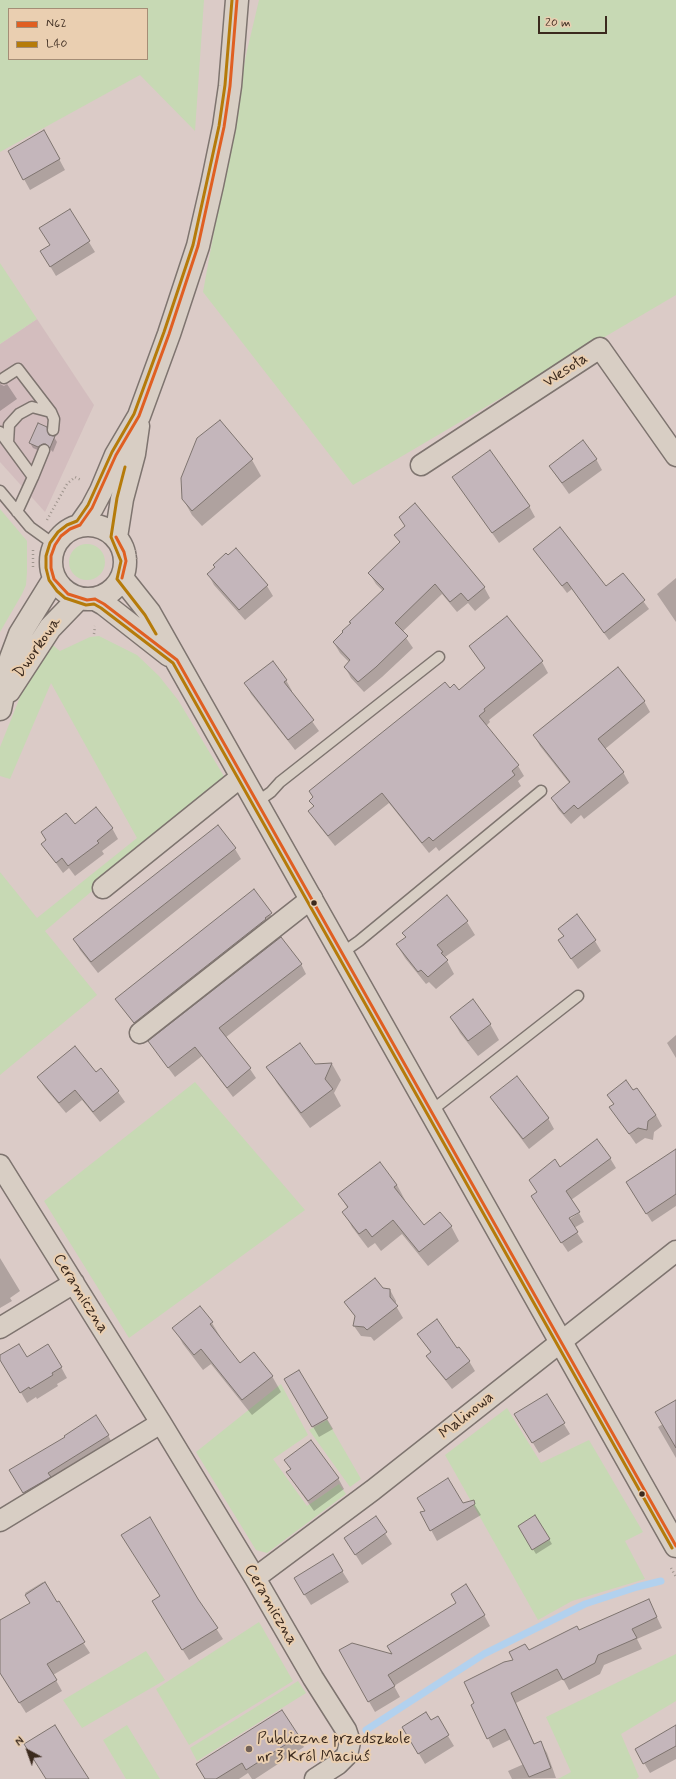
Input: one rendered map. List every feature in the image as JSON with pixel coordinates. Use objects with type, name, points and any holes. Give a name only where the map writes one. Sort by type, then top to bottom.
[{"type":"street","points":[[80,525],[101,491],[116,455],[139,416],[169,334],[198,246],[212,185],[230,86],[237,0]]},
{"type":"street","name":"Wesoła","points":[[421,465],[600,348],[676,456]]},
{"type":"street","points":[[116,537],[122,499],[134,454],[139,416]]},
{"type":"street","points":[[87,599],[111,592],[122,578],[125,570],[125,556],[121,544],[116,537],[100,526],[90,524],[80,525],[70,529],[61,536],[55,545],[51,556],[51,568],[54,579],[68,594],[104,604],[177,660]]},
{"type":"street","points":[[122,578],[149,612],[177,660],[676,1546]]},
{"type":"street","name":"Dworkowa","points":[[1,706],[11,658],[20,634],[54,579]]},
{"type":"street","name":"Dworkowa","points":[[1,706],[50,628],[87,599]]},
{"type":"street","points":[[103,888],[242,776]]},
{"type":"street","points":[[140,1033],[312,898]]},
{"type":"street","name":"Ceramiczna","points":[[0,1165],[161,1423],[255,1578],[313,1678],[346,1730],[350,1742],[347,1755],[338,1764],[315,1779]]},
{"type":"street","name":"Malinowa","points":[[255,1578],[373,1490],[676,1251]]},
{"type":"street","points":[[0,1328],[74,1283]]},
{"type":"street","points":[[0,1522],[161,1423]]},
{"type":"lane","points":[[4,378],[18,369],[51,412],[54,419],[53,430]]},
{"type":"lane","points":[[8,443],[9,425],[18,414],[32,407],[51,412]]},
{"type":"lane","points":[[0,432],[33,477]]},
{"type":"lane","points":[[17,512],[44,450]]},
{"type":"lane","points":[[0,491],[30,527],[55,545]]},
{"type":"lane","points":[[257,802],[271,792],[280,782],[439,657]]},
{"type":"lane","points":[[342,953],[359,941],[540,791]]},
{"type":"lane","points":[[431,1111],[578,996]]},
{"type":"path","points":[[48,520],[67,484],[75,477]]},
{"type":"shaded area","points":[[37,319],[94,405],[45,512],[0,462],[0,344]]},
{"type":"green space","points":[[0,0],[204,0],[195,131],[140,75],[0,152]]},
{"type":"green space","points":[[259,0],[676,0],[676,295],[353,485],[203,292],[246,55]]},
{"type":"green space","points":[[0,263],[37,319],[0,344]]},
{"type":"green space","points":[[0,509],[27,541],[27,572],[26,585],[22,594],[0,632]]},
{"type":"green space","points":[[91,544],[100,549],[104,555],[104,569],[100,575],[91,580],[83,580],[74,575],[70,569],[69,558],[74,549],[80,545]]},
{"type":"green space","points":[[99,636],[137,655],[159,676],[178,700],[225,778],[45,931],[97,995],[0,1075],[0,872],[37,918],[137,838],[51,683],[10,779],[0,776],[0,747],[24,687],[49,642],[60,651],[90,637]]},
{"type":"green space","points":[[195,1082],[305,1210],[129,1338],[44,1201]]},
{"type":"green space","points":[[281,1384],[308,1435],[273,1459],[307,1506],[339,1484],[346,1494],[267,1553],[256,1550],[196,1452]]},
{"type":"green space","points":[[507,1408],[541,1463],[589,1440],[643,1532],[625,1541],[645,1579],[572,1601],[538,1620],[445,1455]]},
{"type":"green space","points":[[327,1420],[361,1479],[350,1487],[309,1430]]},
{"type":"green space","points":[[259,1622],[293,1681],[189,1745],[156,1689]]},
{"type":"green space","points":[[146,1651],[165,1680],[82,1728],[63,1700]]},
{"type":"green space","points":[[676,1654],[676,1701],[621,1734],[639,1777],[636,1779],[558,1779],[571,1772],[546,1717]]},
{"type":"green space","points":[[298,1681],[306,1693],[197,1761],[190,1748]]},
{"type":"green space","points":[[127,1725],[160,1779],[126,1779],[103,1740]]},
{"type":"building","points":[[44,130],[60,159],[23,180],[8,151]]},
{"type":"building","points":[[70,209],[90,241],[50,267],[40,251],[50,245],[39,228]]},
{"type":"building","points":[[220,420],[253,459],[192,511],[182,499],[181,478],[197,438]]},
{"type":"building","points":[[38,423],[47,427],[49,435],[55,436],[50,448],[46,444],[38,447],[29,443]]},
{"type":"building","points":[[583,440],[597,459],[562,483],[549,466]]},
{"type":"building","points":[[490,450],[530,506],[492,533],[452,477]]},
{"type":"building","points":[[415,503],[485,587],[468,601],[461,593],[450,602],[435,584],[395,623],[408,636],[358,682],[344,667],[350,660],[333,642],[351,623],[349,622],[384,589],[368,573],[400,542],[394,535],[405,526],[399,517]]},
{"type":"building","points":[[560,527],[606,586],[623,573],[645,600],[604,633],[567,582],[562,586],[533,549]]},
{"type":"building","points":[[236,548],[268,585],[239,610],[207,574],[215,567],[213,565],[226,553],[228,555]]},
{"type":"building","points":[[507,616],[543,661],[484,709],[485,711],[479,716],[519,765],[512,771],[515,775],[433,841],[429,837],[422,843],[382,793],[328,836],[308,811],[314,806],[309,801],[313,797],[309,791],[445,682],[450,688],[454,684],[459,690],[485,668],[469,646]]},
{"type":"building","points":[[273,661],[287,680],[284,682],[314,720],[288,740],[244,683]]},
{"type":"building","points":[[618,667],[645,701],[598,739],[624,772],[578,809],[574,805],[564,814],[551,798],[570,782],[533,735]]},
{"type":"building","points":[[96,807],[113,828],[97,841],[99,843],[68,866],[62,858],[56,863],[41,844],[46,840],[41,832],[66,813],[75,824]]},
{"type":"building","points":[[218,825],[236,848],[91,962],[73,939]]},
{"type":"building","points":[[254,889],[272,913],[134,1023],[115,999]]},
{"type":"building","points":[[447,895],[468,921],[437,945],[443,952],[441,953],[448,960],[428,977],[421,970],[418,972],[396,944],[406,937],[402,933]]},
{"type":"building","points":[[577,914],[596,940],[571,959],[558,940],[564,936],[558,929]]},
{"type":"building","points":[[281,937],[302,964],[219,1028],[251,1068],[227,1088],[195,1047],[168,1068],[148,1041]]},
{"type":"building","points":[[473,999],[491,1024],[468,1041],[450,1017]]},
{"type":"building","points":[[300,1043],[315,1064],[332,1063],[325,1079],[333,1089],[301,1113],[266,1067]]},
{"type":"building","points":[[75,1046],[96,1072],[101,1068],[119,1091],[93,1112],[75,1090],[59,1103],[37,1077]]},
{"type":"building","points":[[517,1076],[549,1118],[523,1139],[490,1097]]},
{"type":"building","points":[[626,1080],[633,1090],[637,1088],[656,1115],[648,1121],[647,1130],[638,1128],[629,1134],[609,1107],[614,1104],[607,1095]]},
{"type":"building","points":[[597,1139],[611,1158],[566,1191],[580,1212],[569,1218],[578,1232],[561,1243],[531,1196],[537,1192],[529,1180],[555,1159],[560,1167]]},
{"type":"building","points":[[676,1149],[676,1194],[646,1214],[626,1182]]},
{"type":"building","points":[[380,1162],[397,1185],[394,1187],[424,1225],[440,1212],[452,1226],[419,1252],[393,1220],[372,1237],[366,1229],[359,1234],[342,1212],[348,1207],[338,1194]]},
{"type":"building","points":[[375,1278],[383,1288],[390,1289],[390,1297],[398,1306],[367,1330],[364,1327],[353,1326],[355,1316],[344,1302]]},
{"type":"building","points":[[200,1306],[213,1322],[210,1324],[240,1363],[254,1352],[273,1376],[242,1400],[201,1349],[194,1355],[172,1328]]},
{"type":"building","points":[[437,1319],[457,1348],[459,1347],[470,1361],[446,1380],[426,1356],[431,1352],[417,1334]]},
{"type":"building","points":[[19,1344],[27,1357],[48,1344],[62,1367],[52,1373],[53,1375],[30,1389],[29,1387],[20,1393],[0,1360],[0,1355]]},
{"type":"building","points":[[299,1370],[328,1418],[312,1427],[284,1379]]},
{"type":"building","points":[[547,1394],[565,1423],[532,1443],[514,1414]]},
{"type":"building","points":[[676,1400],[676,1448],[655,1412]]},
{"type":"building","points":[[96,1415],[109,1435],[48,1473],[51,1477],[23,1493],[9,1470],[65,1437],[64,1436]]},
{"type":"building","points":[[311,1440],[339,1478],[308,1501],[286,1472],[291,1469],[284,1460]]},
{"type":"building","points":[[448,1478],[463,1503],[474,1500],[475,1504],[430,1531],[420,1512],[425,1511],[417,1498]]},
{"type":"building","points":[[535,1515],[550,1539],[532,1550],[518,1526]]},
{"type":"building","points":[[376,1516],[387,1532],[355,1555],[344,1538]]},
{"type":"building","points":[[150,1517],[198,1599],[218,1628],[182,1650],[152,1601],[160,1596],[121,1535]]},
{"type":"building","points":[[333,1554],[343,1571],[304,1595],[294,1578]]},
{"type":"building","points":[[45,1582],[85,1642],[47,1664],[57,1680],[19,1703],[0,1673],[0,1620],[30,1603],[25,1595]]},
{"type":"building","points":[[466,1584],[485,1615],[388,1675],[395,1686],[368,1702],[339,1650],[352,1643],[392,1654],[387,1646],[456,1603],[451,1594]]},
{"type":"building","points":[[649,1599],[657,1617],[632,1629],[637,1638],[598,1655],[595,1663],[563,1680],[557,1669],[511,1693],[534,1744],[541,1741],[551,1768],[529,1777],[505,1729],[487,1739],[471,1705],[474,1703],[464,1682],[504,1662],[513,1660],[509,1652],[525,1644],[529,1650],[577,1626],[579,1630]]},
{"type":"building","name":"Publiczne przedszkole nr 3 Król Maciuś","points":[[282,1710],[299,1736],[246,1770],[242,1763],[216,1779],[205,1779],[196,1764]]},
{"type":"building","points":[[426,1712],[431,1720],[438,1716],[449,1735],[418,1754],[402,1727]]},
{"type":"building","points":[[55,1725],[89,1779],[46,1779],[24,1744]]},
{"type":"building","points":[[676,1725],[676,1746],[643,1764],[635,1749]]},
{"type":"waterway","points":[[366,1730],[484,1654],[585,1604],[637,1587],[661,1581]]},
{"type":"transit line","name":"L40","points":[[232,0],[225,85],[219,126],[193,245],[164,332],[134,414],[112,452],[88,505],[77,521],[67,525],[58,532],[50,543],[46,556],[46,568],[49,580],[57,591],[65,598],[86,605],[94,604],[101,608],[173,663],[672,1548]]},
{"type":"transit line","name":"N62","points":[[80,525],[92,508],[116,455],[139,416],[169,334],[198,246],[224,127],[230,86],[237,0]]},
{"type":"transit line","name":"L40","points":[[125,467],[117,498],[111,537],[121,561],[117,579],[145,615],[156,634]]},
{"type":"transit line","name":"N62","points":[[80,525],[70,529],[61,536],[55,545],[51,556],[51,568],[54,579],[68,594],[87,600],[95,599]]},
{"type":"transit line","name":"N62","points":[[116,537],[124,552],[126,561],[122,578]]},
{"type":"transit line","name":"N62","points":[[95,599],[104,604],[177,660],[676,1546]]},
{"type":"place","name":"Publiczne przedszkole nr 3 Król Maciuś","points":[[249,1749]]}]
